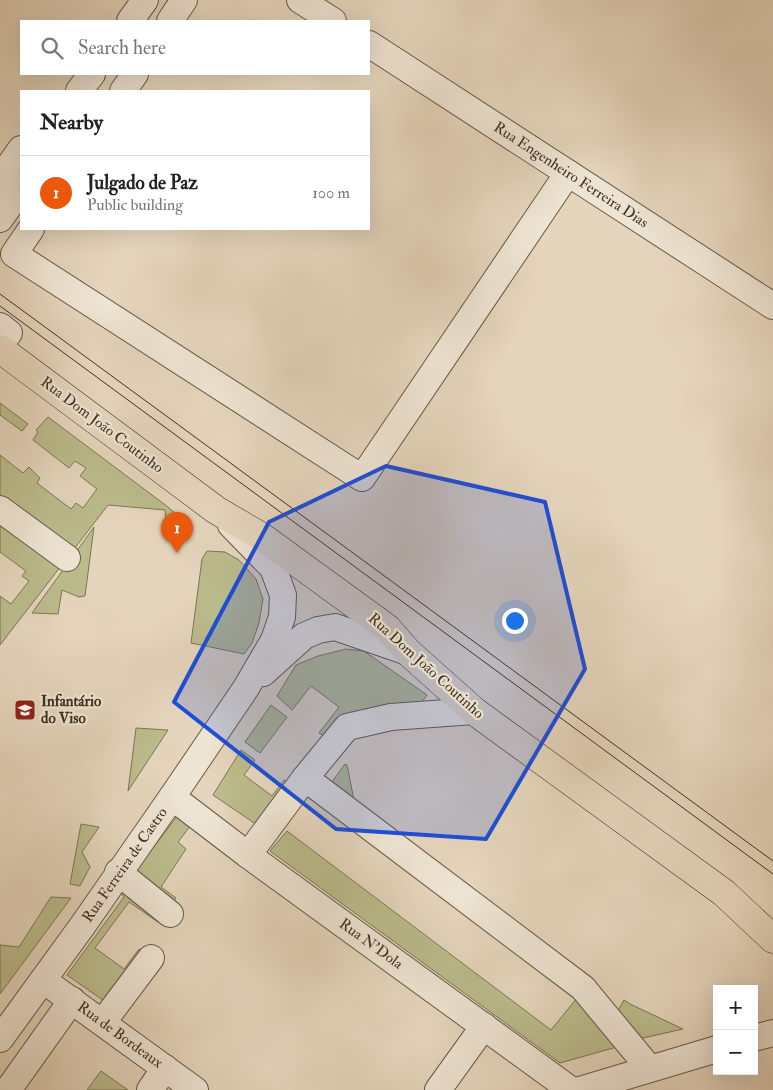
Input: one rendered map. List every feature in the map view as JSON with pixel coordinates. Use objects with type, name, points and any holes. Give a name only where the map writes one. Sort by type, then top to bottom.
[{"type":"main road","name":"Rua Dom João Coutinho","points":[[0,349],[216,510],[262,537],[387,628],[408,652],[474,711],[724,893],[773,939]]},
{"type":"street","points":[[114,20],[127,0]]},
{"type":"street","points":[[131,20],[145,0]]},
{"type":"street","points":[[171,20],[184,0]]},
{"type":"street","name":"Rua Engenheiro Ferreira Dias","points":[[370,45],[773,306]]},
{"type":"street","points":[[64,90],[74,75]]},
{"type":"street","points":[[80,90],[91,75]]},
{"type":"street","points":[[124,90],[134,75]]},
{"type":"street","points":[[0,179],[20,150]]},
{"type":"street","points":[[0,219],[12,202],[5,195],[20,173]]},
{"type":"street","points":[[30,230],[14,254],[362,478],[568,173]]},
{"type":"street","points":[[0,326],[9,333],[0,344]]},
{"type":"street","points":[[0,509],[67,558]]},
{"type":"street","name":"Rua Ferreira de Castro","points":[[0,1039],[172,797],[246,688],[274,640],[282,616],[284,595],[273,568],[216,510]]},
{"type":"street","name":"Rua Ferreira de Castro","points":[[246,688],[304,636],[318,630],[335,627],[408,652]]},
{"type":"street","points":[[248,855],[305,778],[347,727],[391,717],[474,711]]},
{"type":"street","points":[[305,778],[583,988],[650,1068]]},
{"type":"street","name":"Rua N'Dola","points":[[172,797],[248,855],[572,1090]]},
{"type":"street","points":[[118,872],[170,914]]},
{"type":"street","points":[[103,1022],[151,958]]},
{"type":"street","name":"Rua de Bordeaux","points":[[43,980],[196,1090]]},
{"type":"street","points":[[8,1090],[72,1000]]},
{"type":"street","points":[[438,1090],[484,1026]]},
{"type":"street","points":[[758,1037],[773,1033]]},
{"type":"street","points":[[580,1090],[713,1050]]},
{"type":"street","points":[[150,1090],[165,1068]]},
{"type":"highlighted area","points":[[386,466],[545,502],[585,669],[486,839],[336,829],[174,702],[269,522]]},
{"type":"green space","points":[[0,403],[28,424],[22,431],[0,415]]},
{"type":"green space","points":[[48,417],[168,507],[189,526],[166,526],[165,510],[108,505],[0,645],[0,596],[11,604],[29,581],[22,576],[26,571],[0,552],[0,455],[23,473],[29,467],[40,478],[37,483],[71,509],[76,503],[83,508],[97,489],[80,476],[86,468],[75,461],[69,468],[33,440],[38,432],[36,430]]},
{"type":"green space","points":[[94,527],[85,596],[79,597],[62,590],[58,614],[32,613]]},
{"type":"green space","points":[[207,551],[225,552],[239,560],[256,579],[263,599],[259,623],[252,643],[244,654],[191,643],[202,559]]},
{"type":"green space","points":[[346,649],[364,651],[427,695],[422,702],[380,706],[327,738],[319,733],[339,707],[311,686],[292,710],[277,696],[296,665],[318,656]]},
{"type":"green space","points":[[271,705],[287,717],[260,753],[245,742]]},
{"type":"green space","points":[[136,728],[168,730],[128,791]]},
{"type":"green space","points":[[241,750],[255,760],[244,775],[272,796],[284,780],[292,785],[260,827],[213,795]]},
{"type":"green space","points":[[345,764],[347,765],[355,805],[300,785],[316,776],[329,786]]},
{"type":"green space","points":[[185,806],[197,817],[178,842],[186,849],[161,887],[176,898],[158,922],[129,902],[95,948],[124,969],[139,949],[161,966],[124,1015],[67,975],[124,897],[119,892]]},
{"type":"green space","points":[[81,824],[99,827],[82,852],[90,867],[80,886],[70,884]]},
{"type":"green space","points":[[287,831],[551,1030],[577,998],[624,1045],[560,1063],[270,851]]},
{"type":"green space","points":[[51,897],[71,898],[0,994],[0,945],[19,947]]},
{"type":"green space","points":[[624,1000],[683,1029],[639,1039],[615,1016]]},
{"type":"green space","points":[[101,1071],[128,1090],[87,1090]]},
{"type":"tram line","points":[[0,294],[773,861]]},
{"type":"tram line","points":[[0,306],[773,874]]},
{"type":"place","name":"Julgado de Paz","points":[[177,553]]},
{"type":"place","name":"Infantário do Viso","points":[[25,710]]}]
